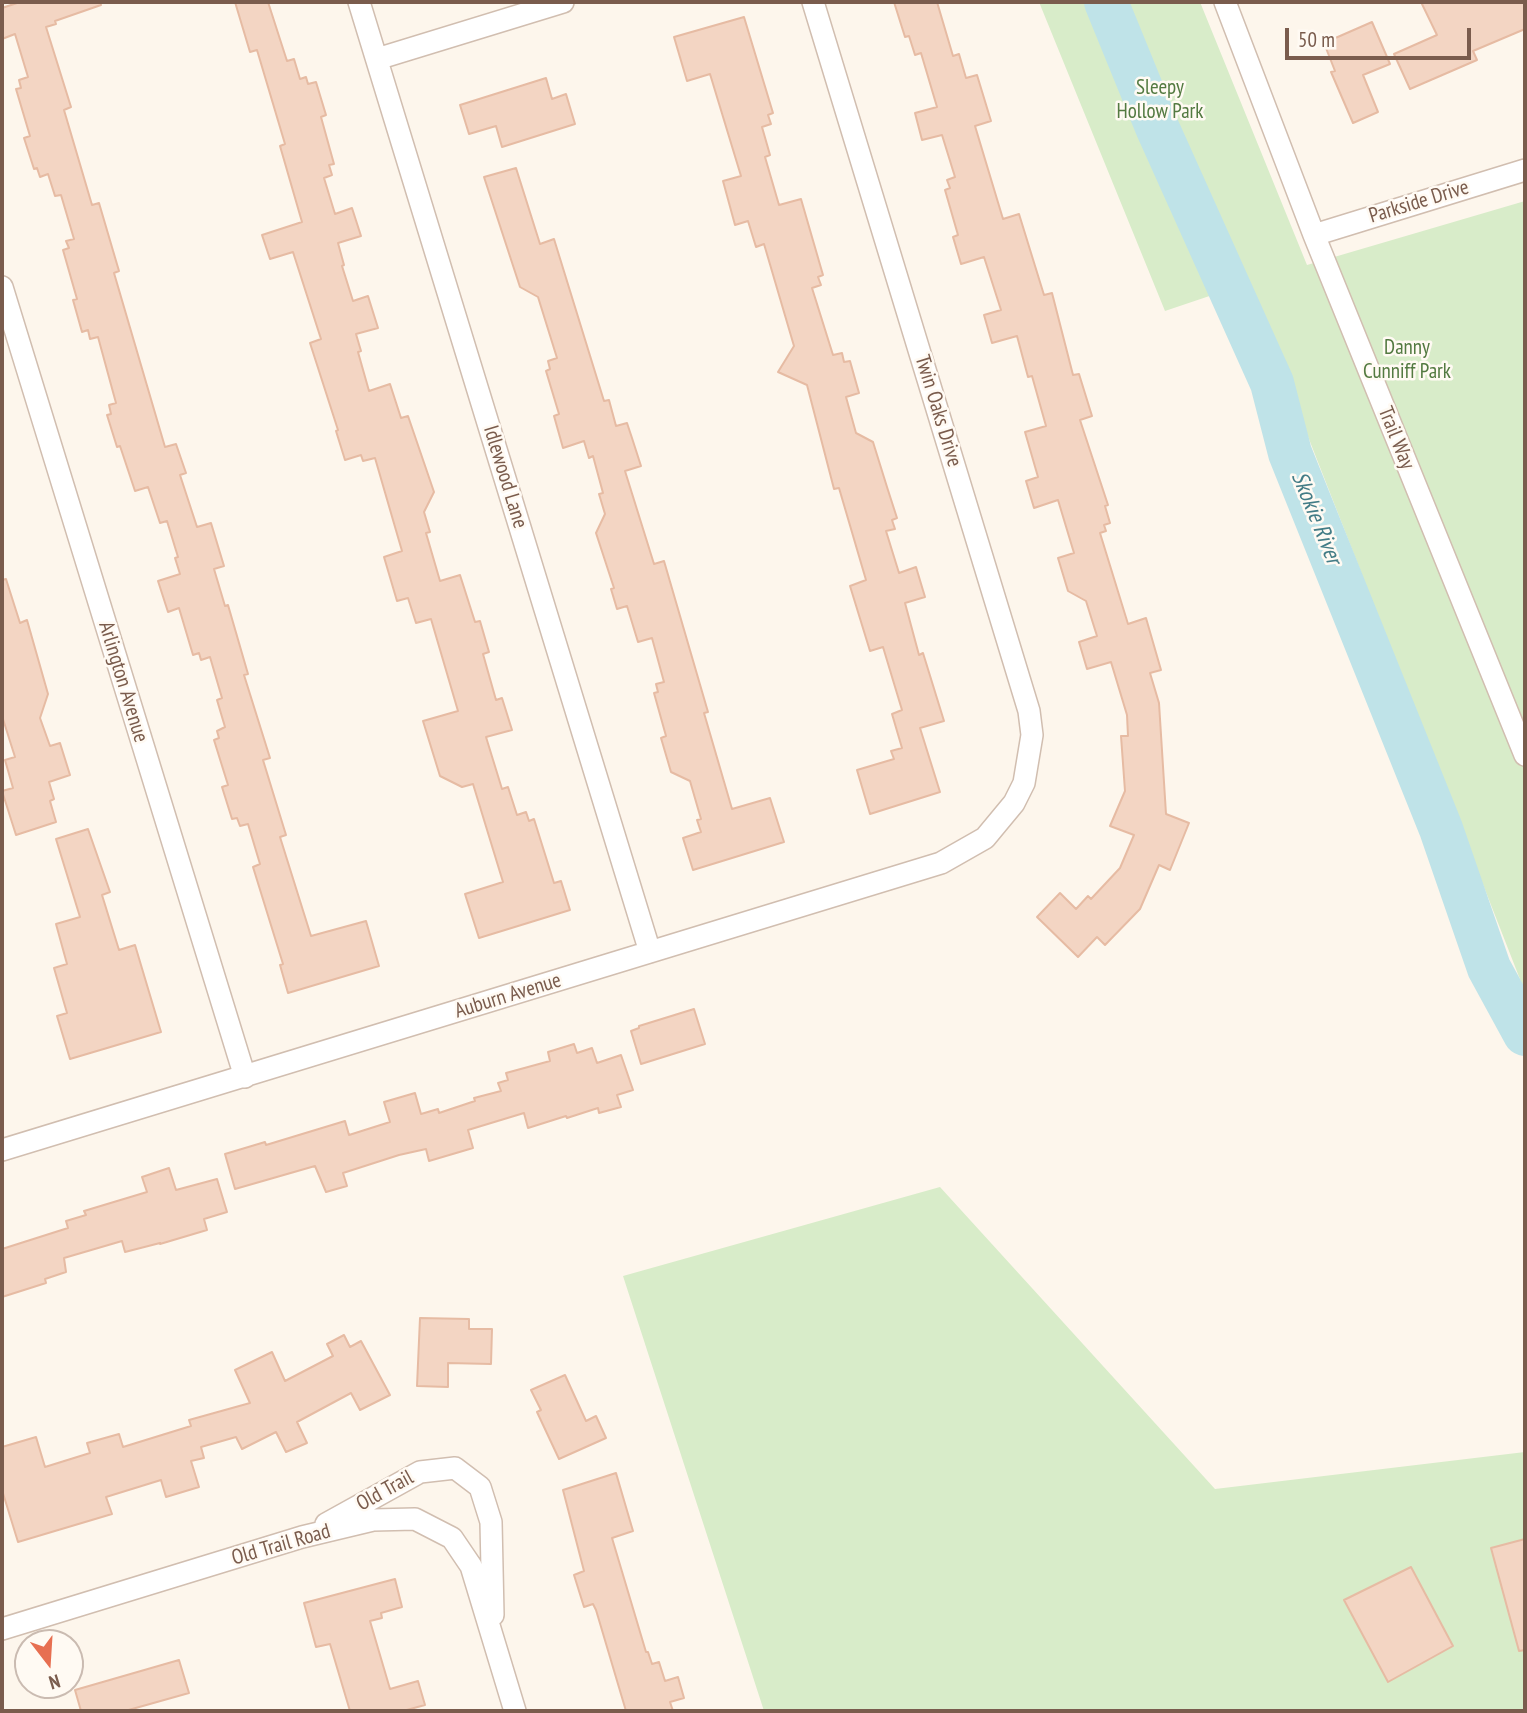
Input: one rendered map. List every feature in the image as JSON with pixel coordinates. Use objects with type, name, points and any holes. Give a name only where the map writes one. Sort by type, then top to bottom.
[{"type":"street","name":"Idlewood Lane","points":[[359,2],[650,952]]},
{"type":"street","points":[[377,59],[563,2]]},
{"type":"street","name":"Twin Oaks Drive","points":[[813,2],[1029,711],[1032,735],[1024,783],[1014,803],[1002,818]]},
{"type":"street","name":"Trail Way","points":[[1228,3],[1314,235],[1525,755]]},
{"type":"street","name":"Parkside Drive","points":[[1314,235],[1525,170]]},
{"type":"street","name":"Arlington Avenue","points":[[2,287],[245,1077]]},
{"type":"street","name":"Auburn Avenue","points":[[2,1150],[941,863],[985,838],[1002,818]]},
{"type":"street","name":"Old Trail","points":[[302,1537],[420,1472],[455,1468],[480,1487],[491,1522],[493,1642]]},
{"type":"street","name":"Old Trail Road","points":[[2,1629],[302,1537],[373,1520],[415,1519],[452,1538],[471,1566],[515,1711]]},
{"type":"green space","name":"Danny Cunniff Park","points":[[1039,2],[1200,2],[1307,265],[1525,201],[1525,992],[1248,283],[1165,311]]},
{"type":"green space","points":[[940,1187],[1215,1489],[1525,1452],[1525,1711],[764,1711],[623,1276]]},
{"type":"building","points":[[20,2],[100,2],[101,5],[55,21],[56,24],[46,27],[71,107],[64,110],[92,205],[99,203],[119,271],[114,273],[165,447],[176,444],[186,473],[180,475],[197,527],[211,523],[224,566],[214,569],[225,606],[228,605],[248,674],[244,675],[270,758],[263,760],[286,835],[280,837],[311,936],[366,921],[379,966],[288,993],[280,965],[283,964],[253,867],[260,864],[248,824],[240,826],[237,818],[232,819],[222,787],[228,785],[214,740],[219,738],[217,731],[225,727],[217,700],[222,698],[210,657],[201,660],[199,653],[193,655],[179,608],[168,612],[158,581],[180,574],[175,558],[178,557],[167,521],[160,523],[148,487],[135,491],[120,446],[117,447],[107,415],[111,414],[109,405],[116,403],[98,337],[90,339],[88,330],[82,332],[73,300],[77,299],[63,250],[69,248],[66,241],[74,239],[61,195],[55,196],[48,174],[40,177],[37,168],[34,169],[24,138],[30,136],[16,89],[21,88],[19,80],[28,77],[15,34],[2,39],[2,8]]},
{"type":"building","points":[[235,2],[268,2],[287,61],[294,59],[300,79],[306,77],[308,84],[316,82],[326,115],[321,117],[334,164],[329,165],[332,175],[324,178],[335,214],[352,208],[361,236],[338,243],[344,265],[342,266],[353,301],[368,296],[378,328],[356,334],[369,391],[390,384],[401,418],[408,416],[434,492],[424,512],[430,532],[426,533],[440,581],[460,575],[475,622],[480,621],[489,652],[483,654],[496,700],[502,698],[512,730],[486,737],[502,789],[508,787],[517,815],[526,812],[529,821],[534,819],[554,883],[561,881],[570,910],[479,938],[465,894],[503,882],[473,784],[462,787],[440,776],[423,721],[458,711],[431,619],[416,623],[408,598],[397,601],[384,557],[402,551],[375,458],[363,461],[361,455],[345,460],[310,343],[321,339],[293,252],[270,259],[262,235],[302,222],[280,146],[285,144],[257,50],[250,52]]},
{"type":"building","points":[[894,2],[937,2],[953,56],[959,54],[966,78],[977,75],[991,121],[975,126],[1003,219],[1019,214],[1044,295],[1052,293],[1073,375],[1079,374],[1092,416],[1080,420],[1108,505],[1105,506],[1110,523],[1104,525],[1106,531],[1100,533],[1128,624],[1146,618],[1161,670],[1150,673],[1159,703],[1166,814],[1189,823],[1170,870],[1159,865],[1140,909],[1105,945],[1097,937],[1078,957],[1037,917],[1060,893],[1076,909],[1088,896],[1091,899],[1120,868],[1134,835],[1110,826],[1125,791],[1121,736],[1128,736],[1127,715],[1111,662],[1087,669],[1079,642],[1097,636],[1086,601],[1068,591],[1058,558],[1074,553],[1058,500],[1034,508],[1026,481],[1038,477],[1025,432],[1046,426],[1032,376],[1028,377],[1017,336],[992,343],[984,315],[1001,310],[984,257],[961,264],[953,237],[958,235],[945,190],[950,188],[947,180],[955,177],[942,135],[922,140],[915,113],[937,107],[921,53],[915,55],[909,36],[905,37]]},
{"type":"building","points":[[1421,2],[1525,2],[1525,29],[1473,51],[1477,60],[1410,89],[1394,54],[1437,35]]},
{"type":"building","points":[[744,17],[773,113],[768,115],[771,124],[762,127],[770,155],[765,157],[779,205],[801,199],[823,275],[818,277],[821,285],[812,288],[833,355],[842,353],[844,362],[850,361],[859,393],[846,397],[856,433],[873,442],[897,518],[892,520],[895,529],[886,531],[899,573],[916,567],[925,597],[905,603],[919,655],[923,653],[944,721],[920,728],[940,792],[870,814],[857,770],[894,759],[891,751],[902,748],[892,714],[902,710],[883,647],[870,651],[850,586],[866,580],[839,488],[834,489],[807,385],[778,372],[794,346],[764,244],[756,247],[748,221],[735,225],[723,181],[741,176],[710,74],[687,81],[674,37]]},
{"type":"building","points":[[1372,22],[1390,64],[1363,75],[1378,112],[1353,123],[1331,72],[1335,71],[1324,43]]},
{"type":"building","points":[[546,78],[552,99],[566,94],[575,124],[502,147],[496,126],[469,134],[460,105]]},
{"type":"building","points":[[516,168],[540,244],[554,239],[604,401],[609,400],[616,426],[627,423],[641,466],[625,471],[654,564],[664,561],[708,712],[704,713],[732,809],[770,798],[784,842],[693,870],[683,838],[701,832],[697,820],[701,819],[690,781],[671,772],[661,738],[666,736],[654,693],[658,692],[656,684],[664,682],[652,638],[638,642],[627,606],[617,609],[611,589],[614,588],[596,533],[605,514],[599,494],[603,493],[593,456],[589,458],[584,441],[563,448],[554,416],[559,414],[546,371],[550,369],[548,361],[557,358],[538,297],[520,287],[484,177]]},
{"type":"building","points":[[6,579],[20,623],[27,620],[48,694],[40,718],[50,746],[60,743],[70,775],[49,782],[54,799],[50,801],[56,822],[16,835],[2,791],[13,788],[5,760],[15,757],[2,716],[2,580]]},
{"type":"building","points":[[88,829],[110,892],[102,895],[119,950],[135,945],[161,1032],[70,1059],[57,1016],[67,1013],[54,968],[67,964],[56,924],[80,917],[56,839]]},
{"type":"building","points":[[694,1009],[705,1044],[641,1064],[631,1031]]},
{"type":"building","points":[[574,1044],[577,1053],[592,1048],[597,1063],[621,1055],[633,1090],[617,1095],[621,1107],[599,1113],[598,1108],[528,1128],[524,1113],[468,1130],[473,1148],[429,1161],[426,1149],[399,1155],[343,1173],[347,1186],[326,1192],[315,1166],[235,1189],[225,1154],[265,1142],[266,1145],[345,1121],[349,1135],[390,1122],[384,1102],[415,1093],[421,1114],[438,1109],[439,1113],[475,1101],[474,1098],[501,1091],[498,1083],[508,1080],[506,1073],[550,1061],[548,1052]]},
{"type":"building","points":[[169,1168],[176,1190],[217,1179],[227,1212],[204,1219],[207,1230],[160,1244],[125,1252],[122,1241],[64,1258],[66,1272],[45,1279],[46,1283],[2,1297],[2,1249],[68,1228],[66,1221],[86,1215],[84,1211],[147,1192],[142,1177]]},
{"type":"building","points":[[420,1318],[469,1319],[469,1329],[492,1329],[491,1364],[448,1363],[448,1387],[417,1386]]},
{"type":"building","points":[[344,1335],[350,1347],[361,1341],[390,1395],[360,1410],[351,1393],[297,1422],[307,1443],[286,1452],[276,1432],[242,1449],[236,1437],[201,1447],[204,1458],[191,1461],[199,1487],[166,1497],[161,1480],[106,1497],[112,1514],[18,1542],[2,1490],[2,1447],[36,1437],[45,1467],[90,1453],[87,1443],[119,1434],[123,1447],[191,1426],[189,1420],[250,1403],[235,1370],[272,1352],[285,1381],[333,1356],[327,1344]]},
{"type":"building","points":[[565,1375],[586,1421],[596,1416],[606,1438],[559,1459],[537,1412],[541,1410],[531,1390]]},
{"type":"building","points":[[616,1473],[633,1531],[612,1538],[646,1652],[652,1664],[659,1662],[665,1681],[678,1677],[684,1698],[670,1702],[673,1711],[626,1711],[596,1610],[593,1604],[584,1607],[574,1575],[584,1571],[563,1490]]},
{"type":"building","points":[[1525,1539],[1525,1650],[1519,1651],[1491,1548]]},
{"type":"building","points":[[1411,1567],[1453,1646],[1388,1682],[1344,1600]]},
{"type":"building","points":[[395,1579],[402,1607],[381,1613],[382,1618],[370,1621],[390,1689],[418,1681],[425,1705],[403,1711],[350,1711],[330,1644],[316,1647],[304,1603]]},
{"type":"building","points":[[179,1660],[189,1693],[125,1711],[81,1711],[78,1699],[84,1699],[84,1687]]},
{"type":"waterway","name":"Skokie River","points":[[1106,2],[1157,127],[1272,383],[1290,453],[1441,829],[1489,968],[1525,1034]]},
{"type":"park label","name":"Sleepy Hollow Park","points":[[1160,100]]}]
